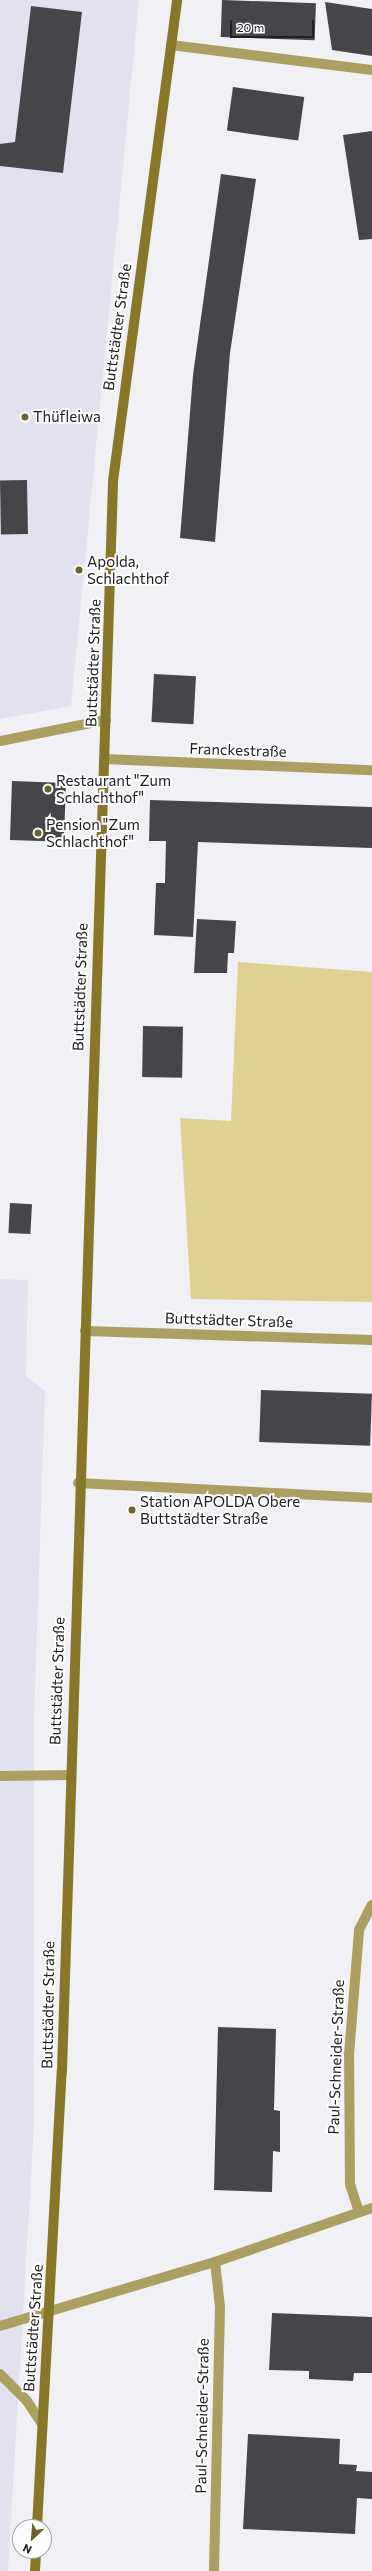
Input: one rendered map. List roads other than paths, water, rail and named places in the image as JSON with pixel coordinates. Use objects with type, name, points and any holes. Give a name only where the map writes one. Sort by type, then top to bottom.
[{"type":"street","name":"Buttstädter Straße","points":[[37,2519],[62,2071],[78,1483],[115,449],[177,0]]},
{"type":"street","points":[[171,45],[372,70]]},
{"type":"street","points":[[0,741],[106,720]]},
{"type":"street","name":"Franckestraße","points":[[104,759],[372,770]]},
{"type":"street","name":"Buttstädter Straße","points":[[84,1331],[372,1340]]},
{"type":"street","points":[[78,1483],[372,1498]]},
{"type":"street","points":[[0,1776],[70,1775]]},
{"type":"street","name":"Paul-Schneider-Straße","points":[[359,2212],[350,2185],[350,2048],[359,1930],[372,1905]]},
{"type":"street","points":[[0,2326],[49,2309],[93,2300],[215,2262],[372,2208]]},
{"type":"street","name":"Paul-Schneider-Straße","points":[[214,2571],[220,2307],[215,2262]]},
{"type":"street","points":[[0,2374],[18,2391],[42,2424]]},
{"type":"street","points":[[35,2571],[36,2559]]},
{"type":"place","name":"Thüfleiwa","points":[[25,417]]},
{"type":"place","name":"Apolda, Schlachthof","points":[[79,570]]},
{"type":"place","name":"Restaurant \"Zum Schlachthof\"","points":[[48,789]]},
{"type":"place","name":"Pension \"Zum Schlachthof\"","points":[[38,833]]},
{"type":"place","name":"Station APOLDA Obere Buttstädter Straße","points":[[132,1510]]}]
